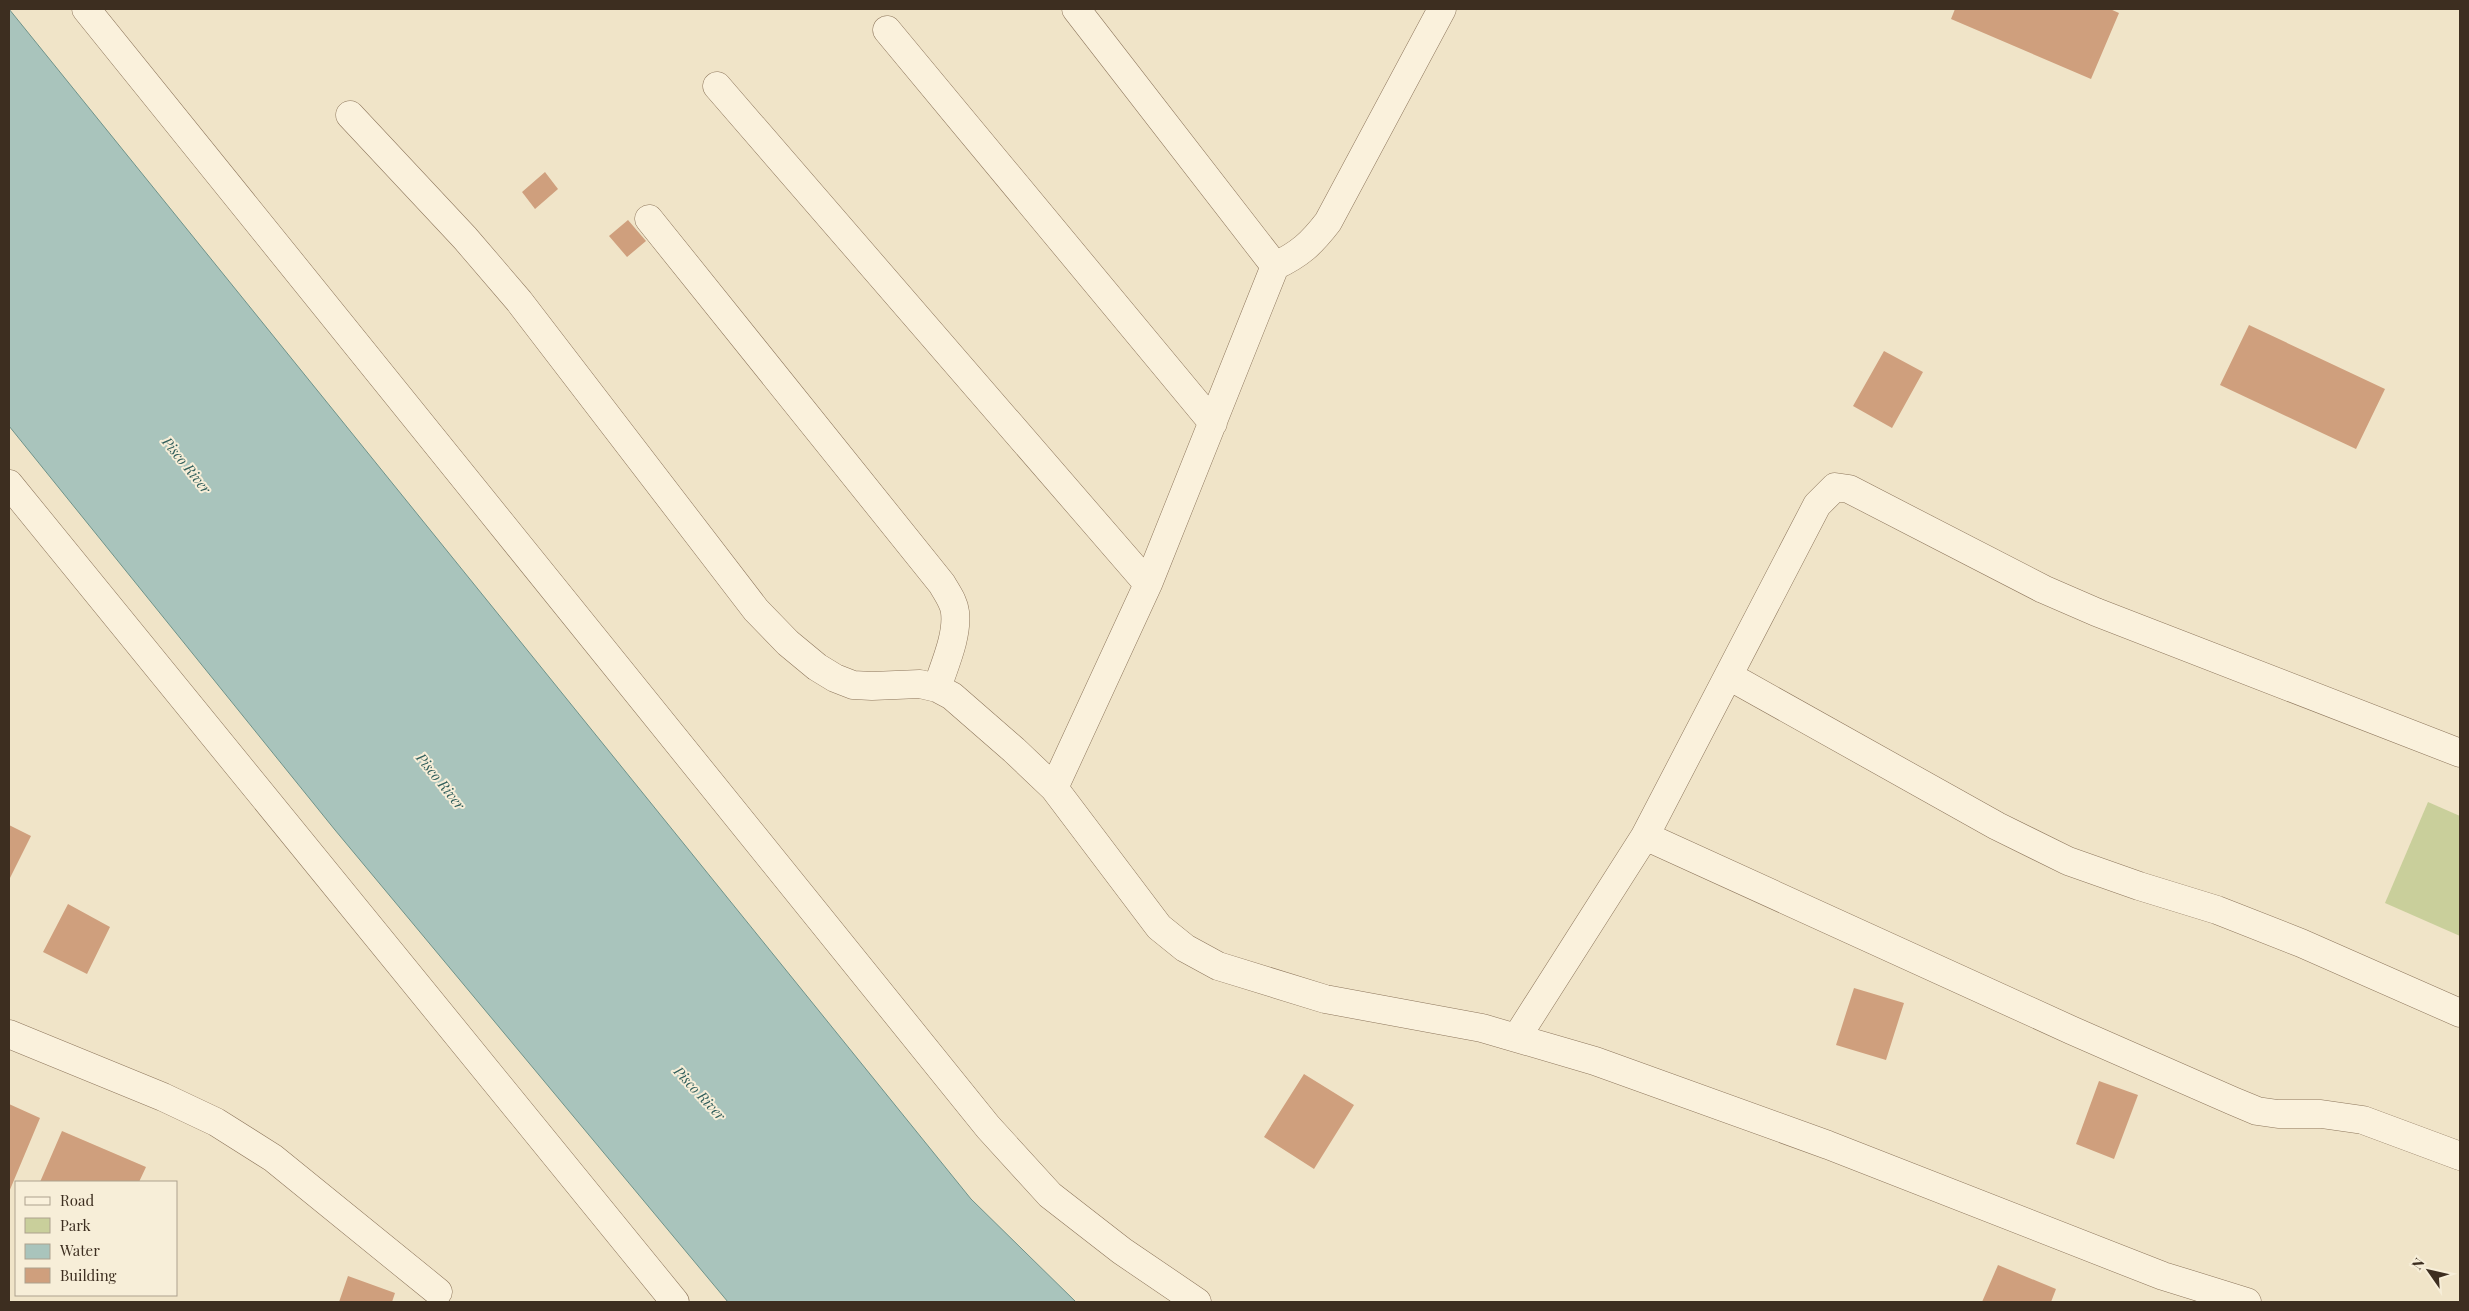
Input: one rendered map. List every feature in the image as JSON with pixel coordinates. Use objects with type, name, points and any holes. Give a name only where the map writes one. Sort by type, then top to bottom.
[{"type":"street","points":[[86,9],[988,1127],[1050,1195],[1122,1251],[1198,1302]]},
{"type":"street","points":[[1076,9],[1276,266]]},
{"type":"street","points":[[1054,788],[1148,584],[1276,266],[1298,255],[1312,243],[1328,222],[1442,9]]},
{"type":"street","points":[[887,30],[1213,423]]},
{"type":"street","points":[[717,86],[1148,584]]},
{"type":"street","points":[[350,115],[465,238],[519,301],[756,610],[788,643],[817,667],[835,678],[853,685],[872,686],[906,683],[937,688],[952,696],[1054,788],[1159,927],[1184,948],[1218,966],[1325,999],[1438,1019],[1517,1037],[1702,1098],[2163,1276],[2247,1302]]},
{"type":"street","points":[[649,219],[942,584],[955,612],[954,630],[937,688]]},
{"type":"street","points":[[9,484],[674,1302]]},
{"type":"street","points":[[1517,1037],[1645,836],[1817,505],[1835,487],[1850,489],[2043,589],[2087,608],[2460,753]]},
{"type":"street","points":[[1729,676],[1998,826],[2068,861],[2301,942],[2460,1013]]},
{"type":"street","points":[[1645,836],[2070,1030],[2232,1101],[2258,1110],[2278,1114],[2321,1114],[2363,1120],[2460,1156]]},
{"type":"street","points":[[9,1034],[216,1122],[273,1158],[438,1292]]},
{"type":"green space","points":[[2428,802],[2460,816],[2460,936],[2385,903]]},
{"type":"water","name":"Pisco River","points":[[9,9],[971,1199],[1076,1302],[728,1302],[335,830],[9,426]]},
{"type":"building","points":[[1955,9],[2110,9],[2119,13],[2091,79],[1951,19]]},
{"type":"building","points":[[545,172],[558,189],[535,209],[522,192]]},
{"type":"building","points":[[628,220],[646,241],[627,257],[609,236]]},
{"type":"building","points":[[2249,325],[2385,389],[2356,449],[2220,385]]},
{"type":"building","points":[[1884,351],[1923,372],[1892,428],[1853,406]]},
{"type":"building","points":[[9,825],[31,836],[9,880]]},
{"type":"building","points":[[68,904],[110,927],[87,974],[43,952]]},
{"type":"building","points":[[1854,988],[1904,1003],[1886,1060],[1836,1045]]},
{"type":"building","points":[[1304,1074],[1354,1105],[1314,1169],[1264,1137]]},
{"type":"building","points":[[2099,1081],[2138,1095],[2114,1159],[2076,1144]]},
{"type":"building","points":[[9,1104],[40,1118],[9,1192]]},
{"type":"building","points":[[62,1131],[146,1167],[139,1181],[40,1181]]},
{"type":"building","points":[[1998,1265],[2056,1289],[2051,1302],[1982,1302]]},
{"type":"building","points":[[348,1276],[395,1293],[392,1302],[339,1302]]}]
